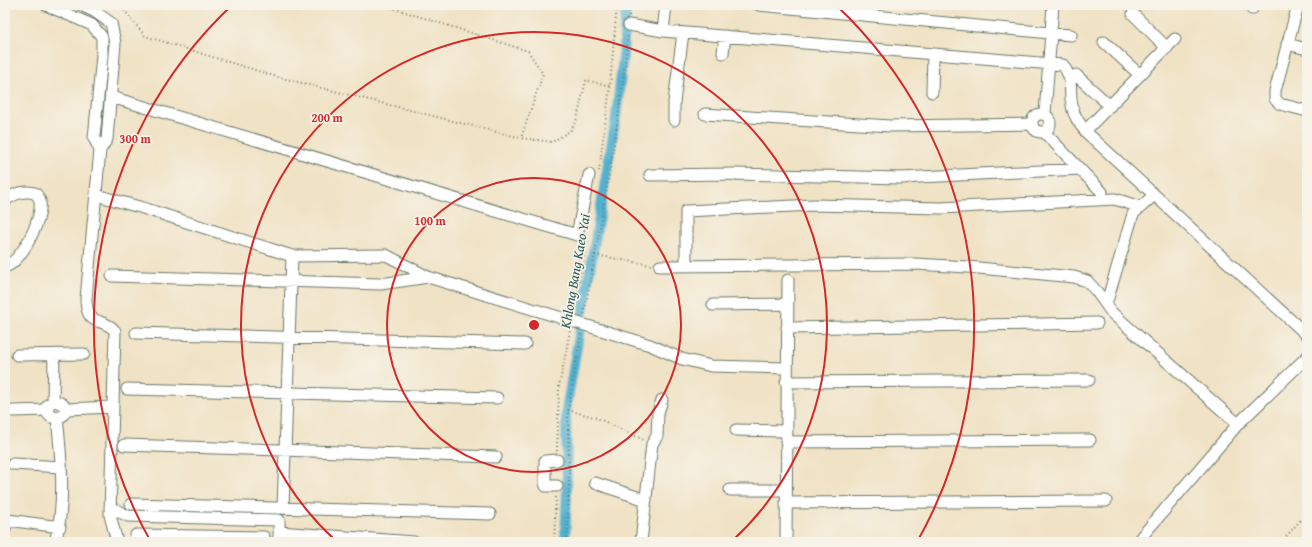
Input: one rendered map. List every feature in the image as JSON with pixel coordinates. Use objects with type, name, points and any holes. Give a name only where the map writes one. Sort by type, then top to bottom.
[{"type":"street","points":[[46,5],[67,9],[92,25],[102,37],[100,78],[94,138],[100,150]]},
{"type":"street","points":[[81,5],[94,11],[111,23],[115,43],[107,139],[100,150],[87,309],[90,317],[98,322],[111,326],[115,331],[110,515],[117,542]]},
{"type":"street","points":[[663,31],[666,5]]},
{"type":"street","points":[[759,5],[1071,35]]},
{"type":"street","points":[[1045,114],[1053,5]]},
{"type":"street","points":[[1298,5],[1275,91],[1275,99],[1280,104],[1307,111]]},
{"type":"street","points":[[1133,14],[1167,48]]},
{"type":"street","points":[[629,25],[683,33],[1063,65],[1071,76],[1072,107],[1079,123],[1085,131],[1153,196],[1307,335]]},
{"type":"street","points":[[674,120],[674,102],[683,33]]},
{"type":"street","points":[[723,53],[725,36]]},
{"type":"street","points":[[1085,131],[1175,39]]},
{"type":"street","points":[[1104,42],[1140,75]]},
{"type":"street","points":[[1287,44],[1307,49]]},
{"type":"street","points":[[932,92],[933,55]]},
{"type":"street","points":[[1076,76],[1110,106]]},
{"type":"street","points":[[100,78],[112,80]]},
{"type":"street","points":[[111,97],[577,235],[594,173]]},
{"type":"street","points":[[1032,124],[1035,116],[1040,113],[1045,114],[1050,119],[1050,125],[1044,132]]},
{"type":"street","points":[[705,114],[890,126],[1032,124]]},
{"type":"street","points":[[1032,124],[1035,129],[1044,132],[1102,192]]},
{"type":"street","points":[[650,175],[735,174],[901,178],[1080,168]]},
{"type":"street","points":[[5,201],[18,193],[27,191],[35,193],[39,198],[40,203],[36,225],[26,245],[14,263],[5,267]]},
{"type":"street","points":[[96,195],[143,208],[292,256],[386,255],[428,277],[650,345],[682,359],[711,366],[787,368]]},
{"type":"street","points":[[1108,298],[1133,214],[1153,196]]},
{"type":"street","points":[[686,261],[686,211],[814,205],[941,208],[1115,199],[1140,207]]},
{"type":"street","points":[[283,508],[292,256]]},
{"type":"street","points":[[660,266],[915,264],[968,267],[1074,277],[1087,281],[1112,313],[1238,424]]},
{"type":"street","points":[[112,276],[291,280],[381,284],[428,277]]},
{"type":"street","points":[[786,542],[786,382],[788,280]]},
{"type":"street","points":[[713,305],[787,304]]},
{"type":"street","points":[[787,328],[1097,323]]},
{"type":"street","points":[[136,333],[525,344]]},
{"type":"street","points":[[17,355],[84,354]]},
{"type":"street","points":[[54,355],[50,406],[51,417],[62,416],[67,409]]},
{"type":"street","points":[[1136,542],[1238,424],[1307,357]]},
{"type":"street","points":[[786,382],[1089,380]]},
{"type":"street","points":[[127,389],[497,398]]},
{"type":"street","points":[[641,542],[652,444],[657,436],[658,413],[662,400]]},
{"type":"street","points":[[14,411],[50,406],[62,402],[67,409]]},
{"type":"street","points":[[67,409],[113,407]]},
{"type":"street","points":[[55,542],[60,526],[60,467],[57,417]]},
{"type":"street","points":[[736,430],[786,436],[1090,440]]},
{"type":"street","points":[[124,445],[496,458]]},
{"type":"street","points":[[557,460],[545,461],[545,483],[546,486],[557,486]]},
{"type":"street","points":[[13,464],[60,467]]},
{"type":"street","points":[[595,483],[646,500]]},
{"type":"street","points":[[730,490],[786,490]]},
{"type":"street","points":[[786,502],[1106,501]]},
{"type":"street","points":[[131,504],[490,514]]},
{"type":"street","points":[[110,507],[128,516],[279,520],[279,537],[414,542]]},
{"type":"street","points":[[5,529],[8,520],[60,526]]},
{"type":"street","points":[[136,535],[201,539],[264,537]]},
{"type":"path","points":[[118,5],[125,11],[145,36],[274,76],[521,138],[552,142],[570,131],[577,119],[586,80],[610,86]]},
{"type":"path","points":[[383,5],[486,39],[528,50],[543,74],[521,138]]},
{"type":"path","points":[[594,173],[610,86],[617,5]]},
{"type":"path","points":[[584,316],[604,208],[622,90],[630,5]]},
{"type":"path","points":[[572,317],[587,237]]},
{"type":"path","points":[[595,255],[617,258],[642,265],[660,266]]},
{"type":"path","points":[[557,460],[559,387],[571,324]]},
{"type":"path","points":[[567,542],[569,485],[568,410],[581,331]]},
{"type":"path","points":[[568,410],[597,418],[652,444]]},
{"type":"path","points":[[554,542],[557,486]]},
{"type":"path","points":[[1280,542],[1307,513]]},
{"type":"waterway","name":"Khlong Bang Kaeo Yai","points":[[565,542],[567,490],[566,411],[616,117],[623,57],[626,5]]}]
